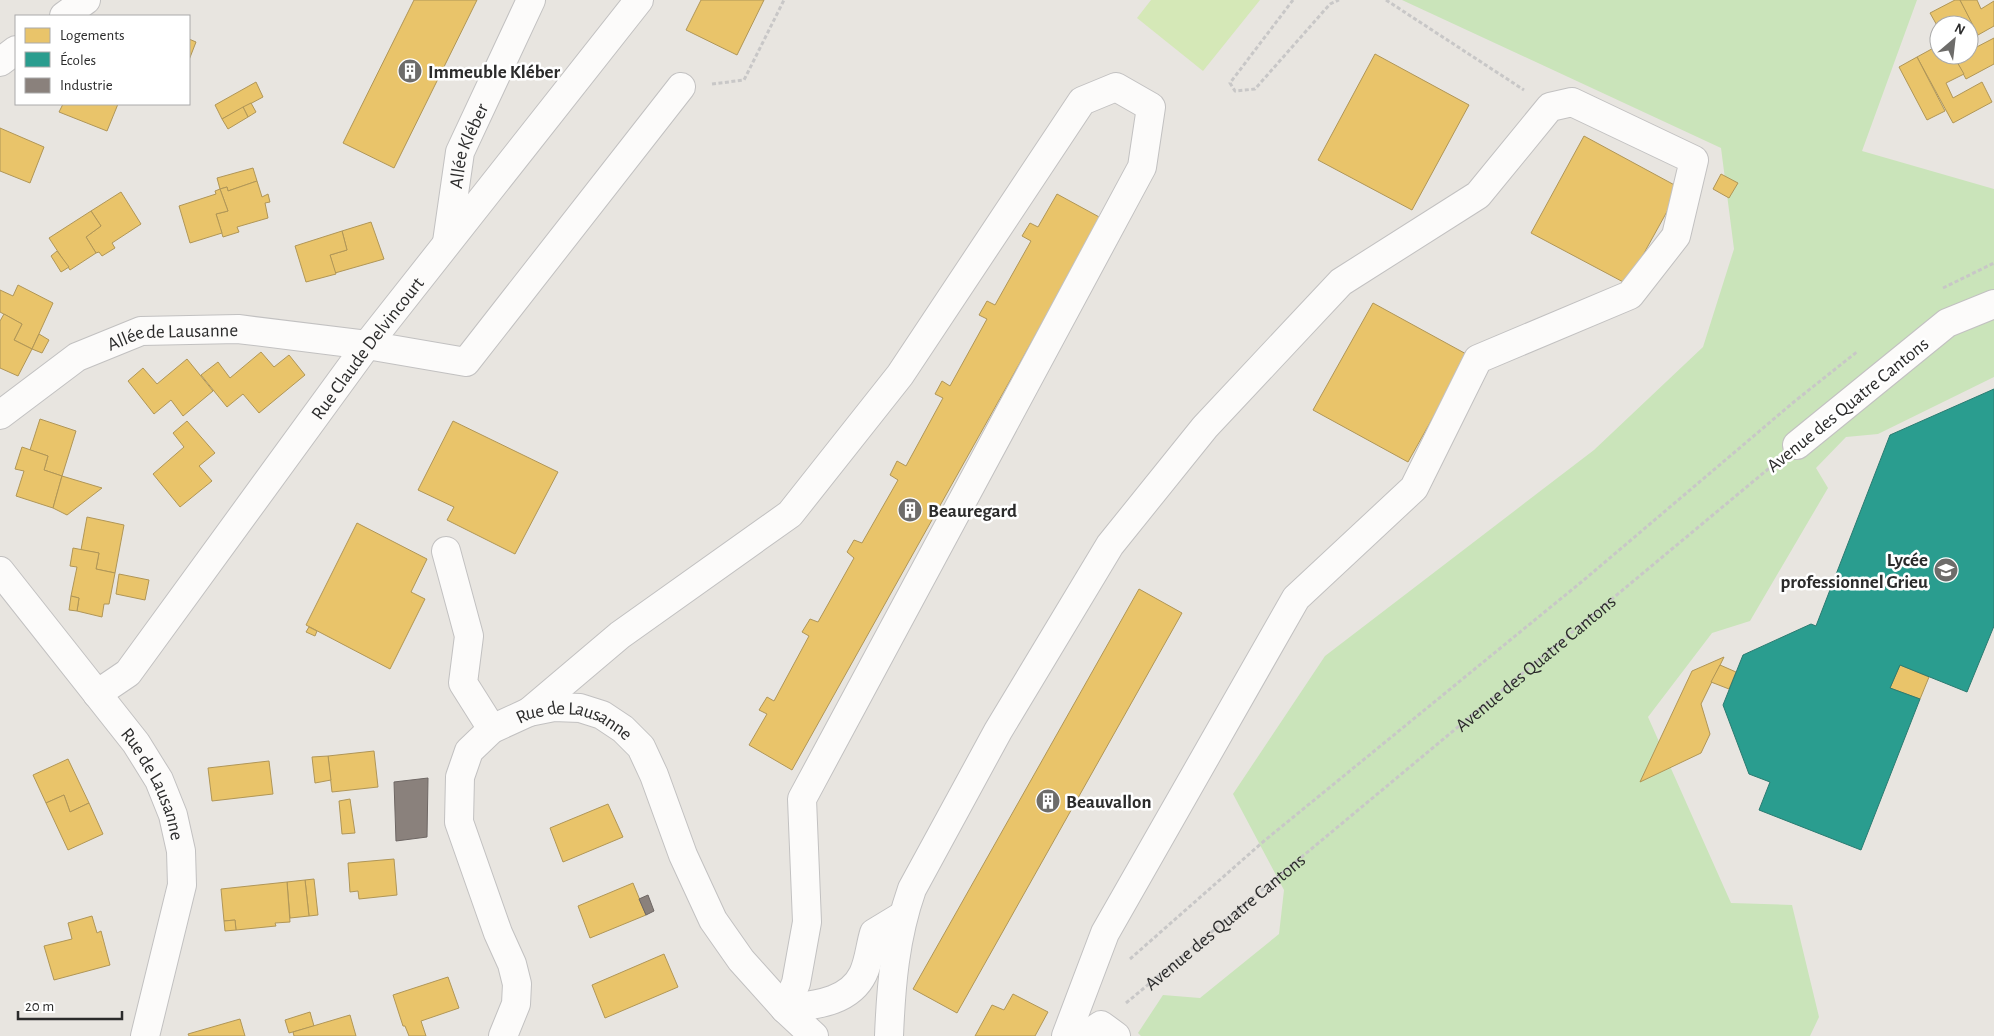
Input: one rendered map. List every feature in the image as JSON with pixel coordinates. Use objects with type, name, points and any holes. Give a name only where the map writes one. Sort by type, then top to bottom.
[{"type":"street","points":[[65,15],[86,0]]},
{"type":"street","name":"Allée Kléber","points":[[447,242],[460,152],[531,0]]},
{"type":"street","name":"Rue Claude Delvincourt","points":[[96,694],[128,673],[367,344],[639,0]]},
{"type":"street","points":[[0,62],[15,51]]},
{"type":"street","name":"Allée de Lausanne","points":[[0,415],[77,357],[140,332],[238,329],[367,344],[466,362],[682,87]]},
{"type":"street","points":[[529,712],[620,635],[790,514],[900,376],[1082,101],[1116,87],[1151,108],[1142,167],[802,799],[807,922],[796,983],[785,1008]]},
{"type":"street","points":[[889,1036],[890,992],[902,916],[912,889],[998,730],[1110,545],[1204,427],[1342,282],[1478,195],[1550,107],[1572,102],[1694,160],[1676,236],[1630,295],[1478,359],[1414,488],[1296,598],[1105,933],[1066,1036]]},
{"type":"street","name":"Avenue des Quatre Cantons","points":[[1797,445],[1947,323],[1994,304]]},
{"type":"street","points":[[446,551],[469,636],[463,683],[492,729]]},
{"type":"street","name":"Rue de Lausanne","points":[[0,571],[136,743],[160,780],[173,815],[181,850],[182,885],[145,1036]]},
{"type":"street","name":"Rue de Lausanne","points":[[503,1036],[516,1004],[517,984],[512,964],[498,933],[459,822],[460,777],[469,752],[492,729],[529,712],[554,706],[580,708],[602,715],[623,729],[641,747],[654,775],[683,855],[713,920],[741,960],[785,1008],[814,1036]]},
{"type":"street","points":[[785,1008],[820,1004],[848,993],[863,974],[874,932],[902,916]]},
{"type":"path","points":[[682,87],[744,80],[784,0]]},
{"type":"path","points":[[1293,0],[1230,83],[1235,91],[1254,89],[1330,4],[1339,0]]},
{"type":"path","points":[[1386,0],[1550,107]]},
{"type":"path","points":[[1939,290],[1994,263]]},
{"type":"path","points":[[1124,964],[1264,841],[1584,579],[1795,401],[1863,347]]},
{"type":"path","name":"Avenue des Quatre Cantons","points":[[1101,1032],[1797,445]]},
{"type":"green space","points":[[1151,0],[1260,0],[1203,71],[1137,18]]},
{"type":"green space","points":[[1402,0],[1917,0],[1862,151],[1994,189],[1994,377],[1878,434],[1846,437],[1816,468],[1828,488],[1750,621],[1712,633],[1648,717],[1731,903],[1792,905],[1819,1017],[1810,1036],[1141,1036],[1138,1033],[1163,995],[1200,998],[1279,934],[1284,890],[1233,794],[1325,656],[1594,450],[1703,347],[1734,249],[1721,148]]},
{"type":"building: Logements","name":"Immeuble Kléber","points":[[414,0],[477,0],[394,168],[343,143]]},
{"type":"building: Logements","points":[[701,0],[764,0],[737,55],[686,30]]},
{"type":"building: Logements","points":[[1955,0],[1960,0],[1968,15],[1931,15],[1930,13]]},
{"type":"building: Logements","points":[[1960,0],[1977,0],[1981,9],[1994,1],[1994,26],[1979,34],[1979,15],[1968,15]]},
{"type":"building: Logements","points":[[1994,38],[1994,64],[1966,79],[1958,65],[1979,65],[1979,46]]},
{"type":"building: Logements","points":[[190,39],[196,42],[190,57]]},
{"type":"building: Logements","points":[[1929,50],[1929,65],[1959,65],[1964,74],[1946,83],[1953,98],[1982,82],[1992,102],[1953,123],[1917,57]]},
{"type":"building: Logements","points":[[1375,54],[1469,105],[1412,210],[1318,160]]},
{"type":"building: Logements","points":[[1917,57],[1945,111],[1927,120],[1899,67]]},
{"type":"building: Logements","points":[[256,82],[263,97],[222,119],[215,105]]},
{"type":"building: Logements","points":[[251,103],[256,112],[248,117],[243,107]]},
{"type":"building: Logements","points":[[62,105],[118,105],[107,131],[59,112]]},
{"type":"building: Logements","points":[[243,107],[248,117],[228,129],[222,119]]},
{"type":"building: Logements","points":[[0,128],[44,147],[30,183],[0,171]]},
{"type":"building: Logements","points":[[1584,136],[1680,188],[1627,284],[1531,233]]},
{"type":"building: Logements","points":[[253,168],[257,181],[228,191],[227,187],[220,189],[217,178]]},
{"type":"building: Logements","points":[[1721,174],[1738,183],[1729,198],[1713,189]]},
{"type":"building: Logements","points":[[257,181],[262,197],[268,194],[270,202],[265,203],[268,218],[237,227],[239,232],[223,237],[216,214],[228,211],[220,189],[227,187],[228,191]]},
{"type":"building: Logements","points":[[220,189],[228,211],[216,214],[222,233],[190,243],[179,206],[216,194],[215,191]]},
{"type":"building: Logements","points":[[121,192],[141,224],[112,243],[115,248],[102,256],[99,252],[96,253],[86,237],[101,226],[91,211]]},
{"type":"building: Logements","name":"Beauregard","points":[[1057,194],[1101,218],[792,770],[749,745],[767,714],[759,710],[767,697],[774,701],[809,636],[802,632],[810,619],[818,622],[854,558],[847,552],[854,540],[862,543],[898,480],[890,475],[897,461],[906,466],[943,398],[935,394],[942,381],[950,386],[987,319],[979,315],[987,301],[995,305],[1031,241],[1022,236],[1030,223],[1038,227]]},
{"type":"building: Logements","points":[[91,211],[101,226],[86,237],[96,253],[70,270],[49,238]]},
{"type":"building: Logements","points":[[371,222],[384,259],[335,273],[330,255],[347,250],[342,231]]},
{"type":"building: Logements","points":[[342,231],[347,250],[330,255],[336,274],[306,282],[295,246]]},
{"type":"building: Logements","points":[[57,251],[69,267],[61,272],[51,256]]},
{"type":"building: Logements","points":[[18,285],[53,303],[32,349],[14,340],[22,324],[0,312],[0,290],[13,296]]},
{"type":"building: Logements","points":[[1373,303],[1468,355],[1408,462],[1313,410]]},
{"type":"building: Logements","points":[[4,314],[22,324],[14,340],[32,349],[18,376],[0,368],[0,321]]},
{"type":"building: Logements","points":[[39,334],[49,340],[42,353],[32,349]]},
{"type":"building: Logements","points":[[261,352],[274,367],[289,355],[305,375],[259,413],[243,394],[227,407],[201,375],[218,362],[230,378]]},
{"type":"building: Logements","points":[[187,359],[213,391],[183,416],[171,400],[154,414],[128,381],[143,368],[157,384]]},
{"type":"building: Logements","points":[[40,419],[76,431],[62,476],[44,470],[48,456],[30,450]]},
{"type":"building: Logements","points":[[187,421],[215,453],[199,466],[212,481],[180,507],[153,474],[184,447],[173,433]]},
{"type":"building: Logements","points":[[453,421],[558,472],[515,554],[447,520],[454,507],[418,490]]},
{"type":"building: Logements","points":[[22,447],[48,456],[44,470],[62,476],[53,508],[16,496],[24,471],[15,469]]},
{"type":"building: Logements","points":[[62,476],[102,488],[67,515],[53,508]]},
{"type":"building: Logements","points":[[87,517],[124,525],[115,573],[96,569],[99,553],[81,550]]},
{"type":"building: Logements","points":[[357,523],[427,559],[411,592],[425,599],[390,669],[306,625]]},
{"type":"building: Logements","points":[[73,548],[99,553],[96,569],[115,573],[109,604],[104,604],[102,617],[77,611],[79,598],[71,596],[77,567],[70,566]]},
{"type":"building: Logements","points":[[119,574],[149,580],[145,600],[116,594]]},
{"type":"building: Logements","name":"Beauvallon","points":[[1139,589],[1182,613],[957,1013],[913,989]]},
{"type":"building: Logements","points":[[71,596],[79,598],[77,611],[69,610]]},
{"type":"building: Logements","points":[[309,627],[317,631],[315,636],[306,632]]},
{"type":"building: Logements","points":[[1724,657],[1701,704],[1710,734],[1701,753],[1640,782],[1692,671]]},
{"type":"building: Logements","points":[[1720,665],[1736,672],[1729,689],[1711,682]]},
{"type":"building: Logements","points":[[1900,665],[1929,677],[1920,699],[1890,688]]},
{"type":"building: Logements","points":[[374,751],[378,787],[332,792],[328,756]]},
{"type":"building: Logements","points":[[328,756],[331,780],[315,783],[312,757]]},
{"type":"building: Logements","points":[[68,759],[89,803],[70,812],[64,795],[46,803],[33,775]]},
{"type":"building: Logements","points":[[269,761],[273,794],[212,801],[208,768]]},
{"type":"building: Logements","points":[[64,795],[70,812],[89,803],[103,834],[68,850],[46,803]]},
{"type":"building: Logements","points":[[350,799],[355,833],[342,834],[339,801]]},
{"type":"building: Logements","points":[[608,804],[623,837],[563,862],[550,828]]},
{"type":"building: Logements","points":[[394,859],[397,895],[359,899],[358,891],[350,892],[348,863]]},
{"type":"building: Logements","points":[[314,879],[318,915],[309,916],[305,880]]},
{"type":"building: Logements","points":[[305,880],[309,916],[290,918],[287,882]]},
{"type":"building: Logements","points":[[287,882],[290,922],[275,923],[276,926],[236,930],[235,920],[224,921],[221,889]]},
{"type":"building: Logements","points":[[633,883],[646,915],[590,938],[578,906]]},
{"type":"building: Logements","points":[[92,916],[97,933],[101,931],[110,965],[54,980],[44,946],[72,939],[68,923]]},
{"type":"building: Logements","points":[[235,920],[236,930],[225,931],[224,921]]},
{"type":"building: Logements","points":[[664,954],[678,987],[605,1018],[592,985]]},
{"type":"building: Logements","points":[[448,977],[459,1008],[421,1021],[426,1036],[409,1036],[405,1026],[403,1026],[393,995]]},
{"type":"building: Logements","points":[[1013,994],[1048,1012],[1035,1036],[975,1036],[992,1005],[1004,1010]]},
{"type":"building: Logements","points":[[310,1012],[314,1026],[289,1033],[285,1020]]},
{"type":"building: Logements","points":[[350,1015],[356,1036],[294,1036],[293,1032]]},
{"type":"building: Logements","points":[[240,1019],[245,1036],[189,1036],[188,1034]]},
{"type":"building: Écoles","points":[[1994,389],[1994,626],[1967,692],[1900,665],[1890,688],[1920,699],[1861,850],[1759,810],[1770,782],[1749,774],[1723,705],[1743,655],[1811,624],[1816,626],[1890,435]]},
{"type":"building: Industrie","points":[[428,778],[427,837],[396,841],[394,782]]},
{"type":"building: Industrie","points":[[648,895],[654,911],[646,915],[639,899]]},
{"type":"place","name":"Immeuble Kléber","points":[[410,71]]},
{"type":"place","name":"Beauregard","points":[[910,510]]},
{"type":"place","name":"Lycée professionnel Grieu","points":[[1946,570]]},
{"type":"place","name":"Beauvallon","points":[[1048,801]]}]
